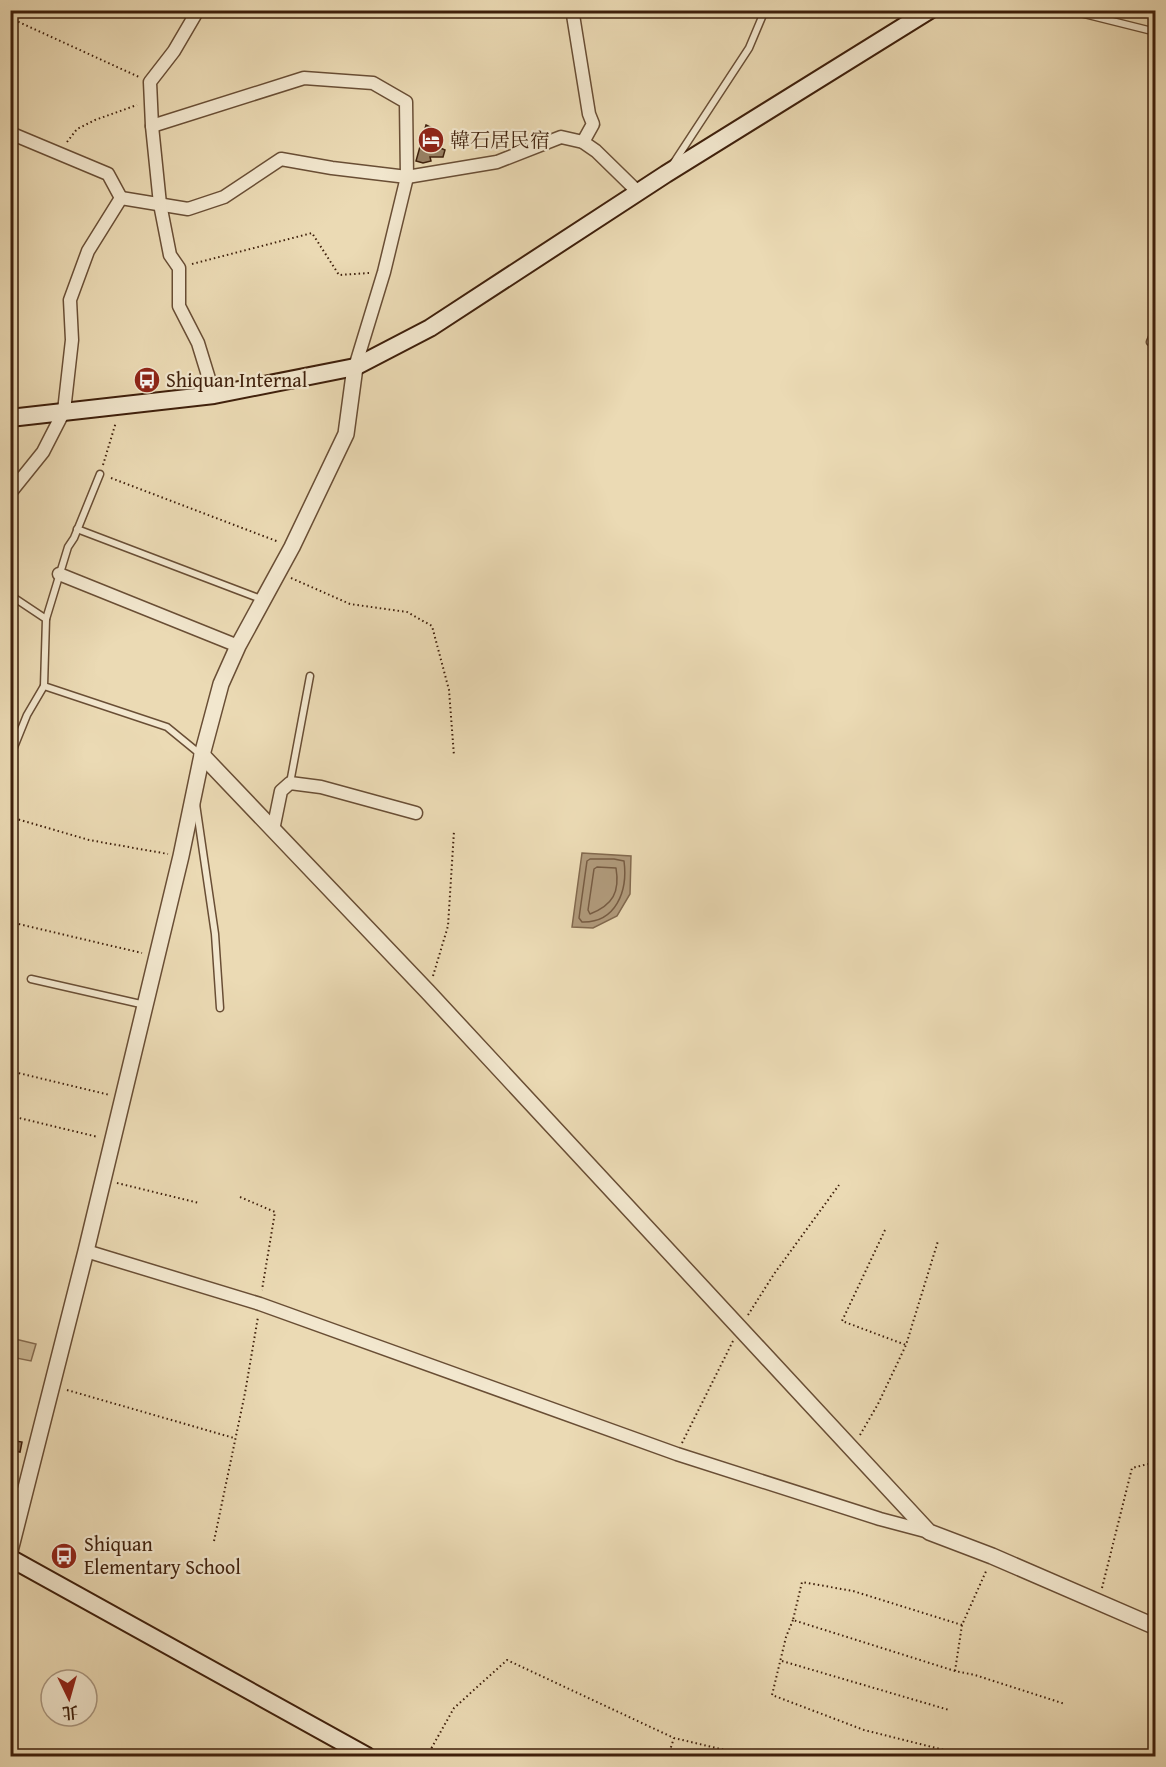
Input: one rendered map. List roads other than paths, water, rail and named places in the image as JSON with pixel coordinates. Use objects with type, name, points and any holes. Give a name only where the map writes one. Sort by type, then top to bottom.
[{"type":"main road","points":[[10,418],[214,395],[355,368],[430,328],[666,174],[930,10]]},
{"type":"main road","points":[[10,1558],[367,1756]]},
{"type":"street","points":[[198,10],[174,51],[150,82],[160,204],[170,255],[178,268],[179,306],[198,343],[214,395]]},
{"type":"street","points":[[573,10],[589,114],[593,124],[583,142]]},
{"type":"street","points":[[10,1551],[113,1141],[181,856],[202,755],[221,684],[237,646],[292,547],[346,434],[355,368],[384,273],[407,177],[406,102],[373,83],[304,78],[152,126]]},
{"type":"street","points":[[10,133],[108,174],[121,198]]},
{"type":"street","points":[[121,198],[188,209],[224,197],[281,159],[407,177],[497,162],[561,137],[583,142],[596,151],[639,193]]},
{"type":"street","points":[[10,493],[43,452],[64,411],[72,340],[70,300],[88,251],[121,198]]},
{"type":"street","points":[[59,574],[237,646]]},
{"type":"street","points":[[202,755],[428,992],[929,1532]]},
{"type":"street","points":[[273,830],[281,791],[290,783],[321,788],[416,813]]},
{"type":"street","points":[[86,1251],[260,1304],[677,1454],[880,1519],[929,1532],[992,1556],[1155,1627]]},
{"type":"lane","points":[[666,174],[749,48],[765,10]]},
{"type":"lane","points":[[1068,10],[1155,32]]},
{"type":"lane","points":[[1150,342],[1155,328]]},
{"type":"lane","points":[[10,757],[27,715],[44,686],[46,619],[68,547],[74,538],[100,474]]},
{"type":"lane","points":[[77,529],[262,599]]},
{"type":"lane","points":[[10,596],[46,619]]},
{"type":"lane","points":[[290,783],[310,676]]},
{"type":"lane","points":[[44,686],[167,727],[202,755]]},
{"type":"lane","points":[[195,792],[215,934],[220,1008]]},
{"type":"lane","points":[[31,979],[145,1005]]},
{"type":"water","points":[[582,853],[631,856],[630,894],[617,916],[593,928],[572,927]]},
{"type":"place","name":"韓石居民宿","points":[[431,140]]},
{"type":"place","name":"Shiquan Internal","points":[[147,380]]},
{"type":"place","name":"Shiquan Elementary School","points":[[64,1556]]}]
